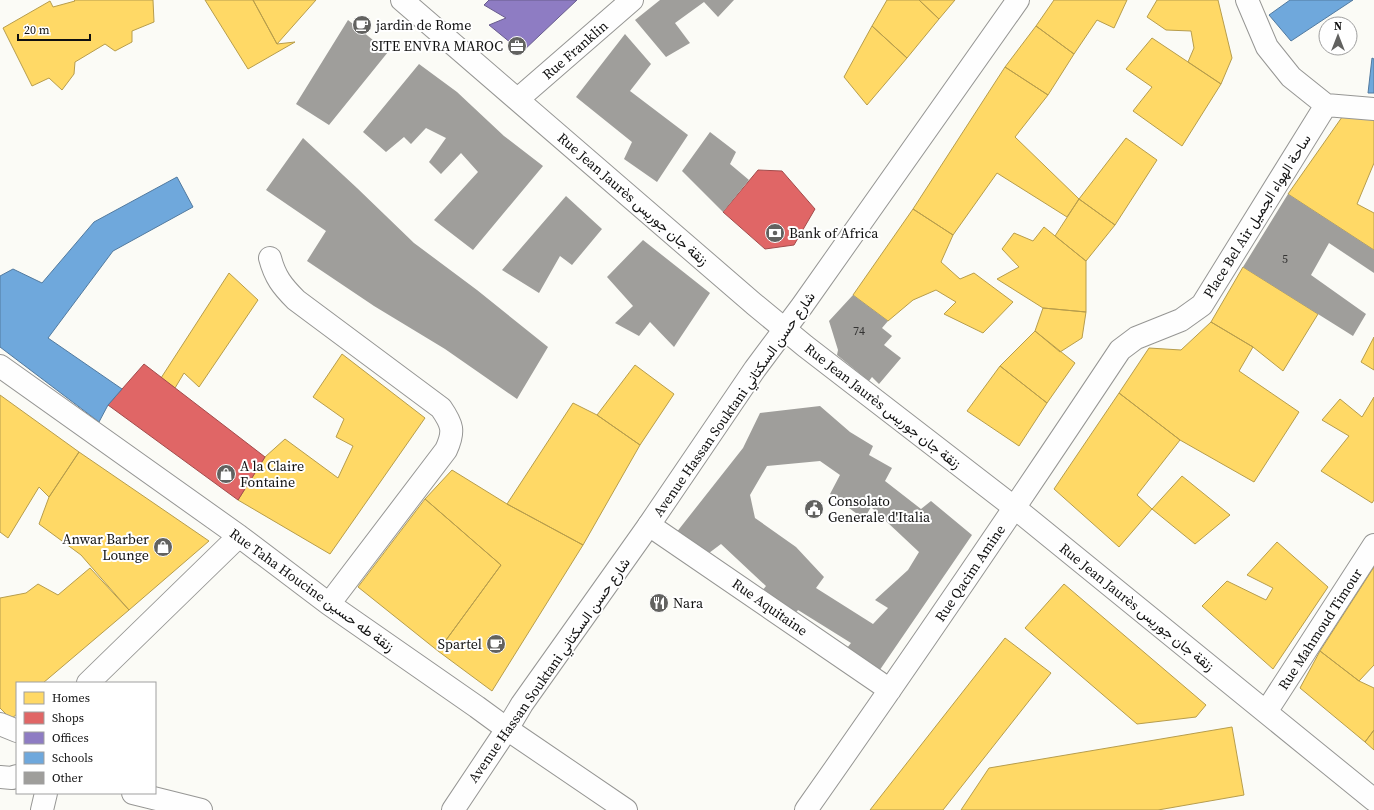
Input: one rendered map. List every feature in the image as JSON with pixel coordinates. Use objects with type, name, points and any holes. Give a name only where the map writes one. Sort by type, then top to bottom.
[{"type":"street","name":"Rue Jean Jaurès زنقة جان جوريس","points":[[402,0],[754,304],[817,355],[1015,508],[1374,800]]},
{"type":"street","name":"Rue Franklin","points":[[518,99],[632,0]]},
{"type":"street","name":"Avenue Hassan Souktani شارع حسن السكتاني","points":[[453,810],[522,704],[649,524],[754,369],[802,306],[1018,0]]},
{"type":"street","points":[[1248,0],[1268,47],[1291,77],[1326,105],[1374,109]]},
{"type":"street","name":"Place Bel Air ساحة الهواء الجميل","points":[[1136,338],[1181,320],[1202,305],[1326,105]]},
{"type":"street","points":[[270,258],[274,272],[282,285],[296,300],[441,408],[450,421],[452,428],[451,439],[446,450],[328,604]]},
{"type":"street","name":"Rue Qacim Amine","points":[[806,810],[1015,508],[1120,350],[1136,338]]},
{"type":"street","name":"Rue Taha Houcine زنقة طه حسين","points":[[0,366],[238,536],[328,604],[626,810]]},
{"type":"street","name":"Rue Aquitaine","points":[[649,524],[890,690]]},
{"type":"street","points":[[89,682],[238,536]]},
{"type":"street","name":"Rue Mahmoud Timour","points":[[1266,712],[1374,545]]},
{"type":"street","points":[[0,724],[16,731]]},
{"type":"street","points":[[0,777],[12,778],[16,776]]},
{"type":"street","points":[[42,810],[46,794]]},
{"type":"street","points":[[137,794],[201,810]]},
{"type":"street","points":[[1358,810],[1374,807]]},
{"type":"building: Homes","points":[[74,0],[153,0],[154,22],[132,31],[132,42],[115,51],[105,44],[75,62],[74,74],[62,90],[49,78],[32,86],[3,28],[50,1],[53,7],[75,1]]},
{"type":"building: Homes","points":[[205,0],[253,0],[277,44],[295,42],[248,69]]},
{"type":"building: Homes","points":[[253,0],[316,0],[277,44]]},
{"type":"building: Homes","points":[[887,0],[919,0],[939,19],[907,58],[872,26]]},
{"type":"building: Homes","points":[[919,0],[955,0],[939,19]]},
{"type":"building: Homes","points":[[1054,0],[1127,0],[1114,28],[1097,20],[1074,54],[1036,26]]},
{"type":"building: Homes","points":[[1157,0],[1218,0],[1232,58],[1221,84],[1188,62],[1194,48],[1191,31],[1166,30],[1147,17]]},
{"type":"building: Homes","points":[[872,26],[907,58],[867,105],[844,77]]},
{"type":"building: Homes","points":[[1036,26],[1074,54],[1048,95],[1005,67]]},
{"type":"building: Homes","points":[[1152,38],[1221,84],[1182,146],[1133,111],[1152,87],[1126,69]]},
{"type":"building: Homes","points":[[1005,67],[1048,95],[1015,137],[1079,199],[1067,217],[997,173],[953,235],[913,209]]},
{"type":"building: Homes","points":[[1347,110],[1374,119],[1374,163],[1357,204],[1374,213],[1374,250],[1288,194]]},
{"type":"building: Homes","points":[[1126,138],[1157,160],[1115,225],[1079,199]]},
{"type":"building: Homes","points":[[1079,199],[1115,225],[1086,261],[1055,236]]},
{"type":"building: Homes","points":[[913,209],[953,235],[941,262],[960,279],[974,273],[1013,302],[983,333],[944,314],[956,302],[936,290],[913,300],[888,321],[853,295]]},
{"type":"building: Homes","points":[[1044,227],[1086,261],[1086,312],[1043,308],[997,279],[1019,267],[1002,249],[1014,233],[1033,241]]},
{"type":"building: Homes","points":[[1243,267],[1318,314],[1283,371],[1253,347],[1211,322]]},
{"type":"building: Homes","points":[[229,273],[258,300],[199,387],[184,373],[175,388],[161,378]]},
{"type":"building: Homes","points":[[1043,308],[1086,312],[1082,338],[1060,352],[1035,331]]},
{"type":"building: Homes","points":[[1211,322],[1253,347],[1239,371],[1299,412],[1254,482],[1180,440],[1119,393],[1149,348],[1181,350]]},
{"type":"building: Homes","points":[[1035,331],[1075,363],[1047,403],[1000,366]]},
{"type":"building: Homes","points":[[1374,337],[1374,370],[1361,362]]},
{"type":"building: Homes","points":[[342,354],[425,418],[330,554],[238,500],[265,457],[285,439],[338,478],[353,446],[336,437],[344,419],[313,397]]},
{"type":"building: Homes","points":[[635,365],[674,394],[640,445],[597,415]]},
{"type":"building: Homes","points":[[1000,366],[1047,403],[1019,446],[967,411]]},
{"type":"building: Homes","points":[[1119,393],[1180,440],[1137,495],[1152,509],[1119,547],[1054,489]]},
{"type":"building: Homes","points":[[0,395],[79,452],[49,497],[39,487],[8,538],[0,532]]},
{"type":"building: Homes","points":[[1374,397],[1374,500],[1372,503],[1321,471],[1349,436],[1322,420],[1340,399],[1362,417]]},
{"type":"building: Homes","points":[[573,403],[597,415],[640,445],[583,545],[507,504]]},
{"type":"building: Homes","points":[[79,452],[209,541],[129,610],[81,555],[39,524],[49,497]]},
{"type":"building: Homes","points":[[452,470],[507,504],[583,545],[492,691],[438,651],[501,565],[425,499]]},
{"type":"building: Homes","points":[[1182,476],[1230,515],[1195,544],[1152,509]]},
{"type":"building: Homes","points":[[425,499],[501,565],[438,651],[358,587]]},
{"type":"building: Homes","points":[[1277,542],[1328,587],[1273,669],[1202,606],[1227,581],[1266,600],[1273,588],[1247,575]]},
{"type":"building: Homes","points":[[1374,567],[1374,665],[1359,681],[1320,651]]},
{"type":"building: Homes","points":[[90,568],[129,610],[44,682],[16,682],[16,715],[11,719],[0,708],[0,598],[26,593],[38,584],[58,595]]},
{"type":"building: Homes","points":[[1064,584],[1206,705],[1196,717],[1137,724],[1025,628]]},
{"type":"building: Homes","points":[[1005,638],[1051,673],[943,810],[870,810]]},
{"type":"building: Homes","points":[[1320,651],[1359,681],[1374,688],[1374,730],[1365,742],[1300,688]]},
{"type":"building: Homes","points":[[1232,727],[1244,795],[1158,810],[961,810],[989,768]]},
{"type":"building: Homes","points":[[1374,730],[1374,750],[1365,742]]},
{"type":"building: Shops","points":[[758,170],[782,171],[815,209],[794,245],[765,249],[723,212]]},
{"type":"building: Shops","points":[[144,364],[265,457],[238,500],[108,405]]},
{"type":"building: Offices","points":[[489,0],[577,0],[522,52],[489,25],[506,18],[484,5]]},
{"type":"building: Schools","points":[[1290,0],[1353,0],[1329,16],[1318,16],[1318,23],[1291,41],[1269,15]]},
{"type":"building: Schools","points":[[1372,58],[1374,59],[1374,93],[1368,93]]},
{"type":"building: Schools","points":[[177,177],[193,207],[113,251],[48,338],[122,389],[108,405],[99,422],[0,347],[0,276],[13,269],[42,283],[94,222]]},
{"type":"building: Other","points":[[660,0],[734,0],[718,17],[704,2],[675,23],[690,43],[666,57],[635,20]]},
{"type":"building: Other","points":[[348,20],[388,52],[329,125],[296,104]]},
{"type":"building: Other","points":[[625,34],[651,64],[630,91],[688,135],[657,182],[624,159],[632,142],[576,97]]},
{"type":"building: Other","points":[[419,64],[457,92],[504,136],[543,166],[473,250],[434,220],[478,172],[461,153],[441,174],[429,162],[446,138],[426,128],[411,144],[404,137],[386,152],[363,132]]},
{"type":"building: Other","points":[[710,132],[736,152],[730,164],[749,180],[723,212],[682,171]]},
{"type":"building: Other","points":[[303,138],[414,243],[477,290],[548,347],[517,399],[445,349],[374,306],[307,261],[326,231],[266,190]]},
{"type":"building: Other","points":[[1288,194],[1374,250],[1374,273],[1329,243],[1311,275],[1366,314],[1353,336],[1243,267]]},
{"type":"building: Other","points":[[566,196],[602,229],[572,265],[560,256],[539,293],[502,270]]},
{"type":"building: Other","points":[[643,240],[710,293],[674,347],[650,322],[639,336],[615,323],[633,306],[607,277]]},
{"type":"building: Other","points":[[853,295],[888,321],[882,328],[892,336],[884,345],[901,358],[879,384],[872,377],[869,381],[837,355],[838,350],[829,321]]},
{"type":"building: Other","points":[[820,406],[850,432],[873,446],[869,455],[892,468],[885,481],[921,509],[931,501],[972,535],[875,677],[843,653],[851,643],[798,610],[791,618],[757,597],[766,586],[721,544],[709,553],[676,533],[743,448],[760,413]],"holes":[[[820,461],[840,475],[830,494],[864,519],[871,507],[919,552],[908,570],[875,600],[888,608],[873,624],[816,588],[824,577],[796,547],[755,518],[750,495],[767,466]]]},
{"type":"place","name":"jardin de Rome","points":[[362,25]]},
{"type":"place","name":"SITE ENVRA MAROC","points":[[517,46]]},
{"type":"place","name":"Bank of Africa","points":[[775,233]]},
{"type":"place","name":"A la Claire Fontaine","points":[[226,474]]},
{"type":"place","name":"Consolato Generale d'Italia","points":[[814,509]]},
{"type":"place","name":"Anwar Barber Lounge","points":[[163,547]]},
{"type":"place","name":"Nara","points":[[659,603]]},
{"type":"place","name":"Spartel","points":[[496,644]]}]
